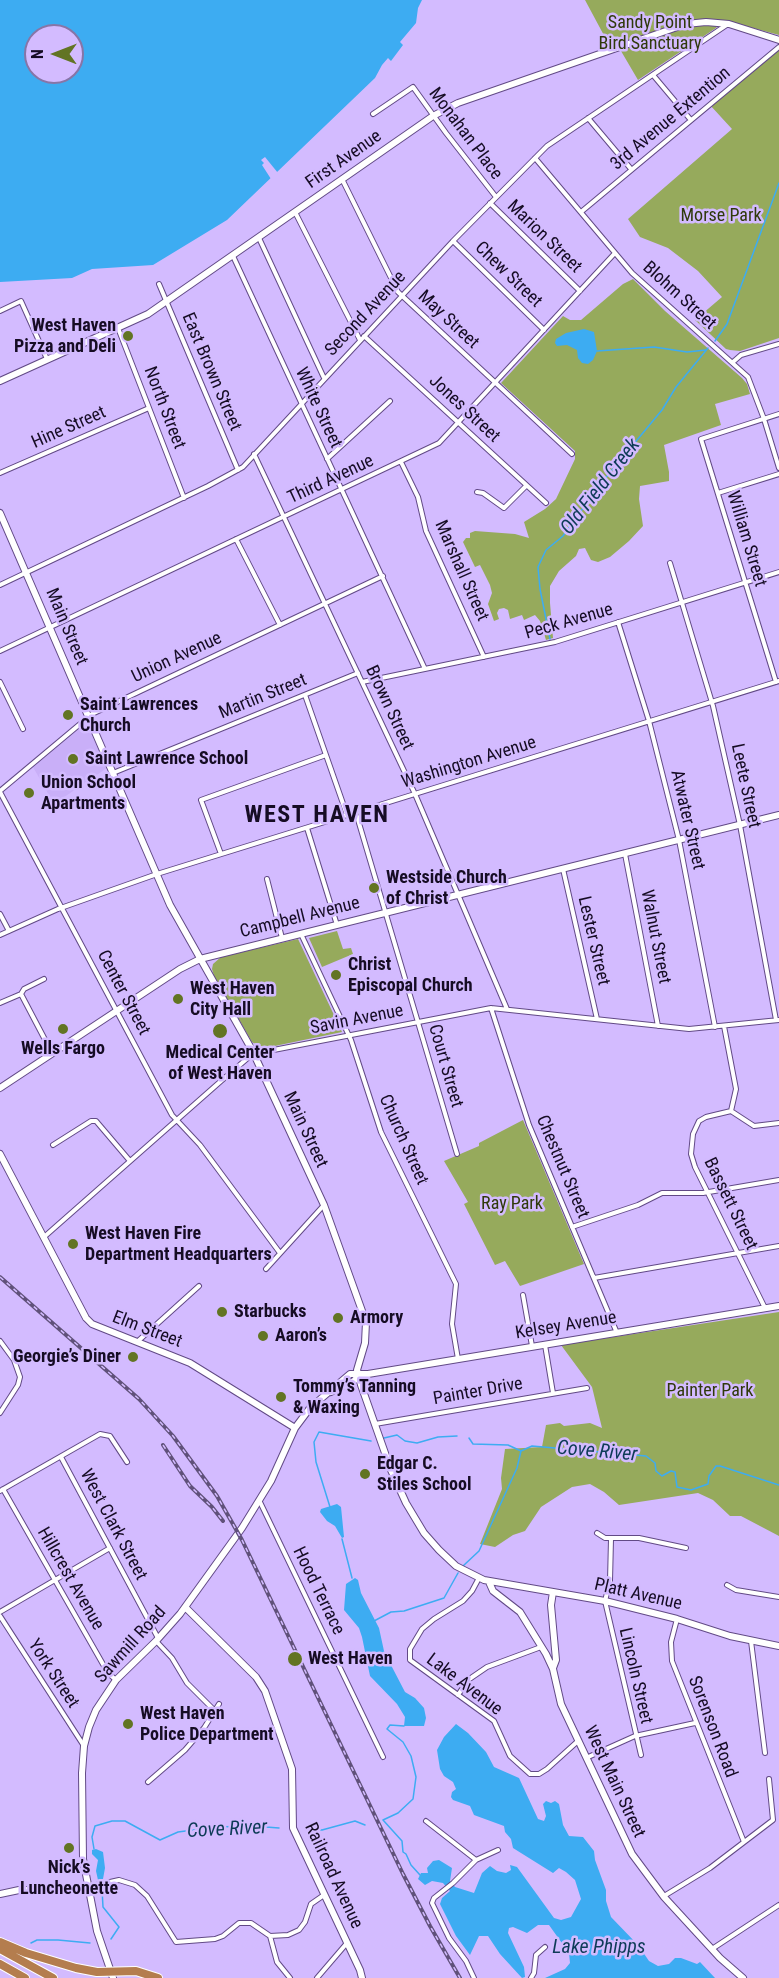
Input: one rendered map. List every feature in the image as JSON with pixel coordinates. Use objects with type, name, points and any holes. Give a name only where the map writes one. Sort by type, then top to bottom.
[{"type":"highway","points":[[0,1942],[58,1964],[93,1972],[112,1975],[136,1971],[158,1978]]},
{"type":"highway","points":[[0,1949],[52,1978]]},
{"type":"highway","points":[[0,1964],[25,1978]]},
{"type":"main road","name":"First Avenue","points":[[0,381],[148,314],[433,116],[474,97],[674,28],[706,22],[729,24],[779,40]]},
{"type":"main road","name":"Main Street","points":[[0,513],[175,915],[254,1054],[324,1205],[366,1322],[366,1336],[358,1366],[358,1376],[373,1424],[406,1503],[424,1533],[450,1561],[489,1582]]},
{"type":"main road","name":"Campbell Avenue","points":[[0,1088],[180,969],[200,959],[779,815]]},
{"type":"main road","name":"Elm Street","points":[[0,1154],[89,1321],[99,1328],[190,1363],[295,1428]]},
{"type":"main road","name":"Kelsey Avenue","points":[[328,1393],[349,1375],[358,1376],[779,1306]]},
{"type":"main road","name":"Sawmill Road","points":[[112,1975],[97,1930],[88,1887],[82,1840],[84,1746],[96,1710],[116,1680],[157,1640],[185,1607],[260,1502],[295,1428],[310,1408],[328,1393]]},
{"type":"main road","name":"Platt Avenue","points":[[489,1582],[605,1601],[751,1641],[779,1646]]},
{"type":"main road","name":"West Main Street","points":[[489,1582],[493,1591],[520,1612],[543,1648],[553,1669],[557,1695],[632,1854],[664,1897],[742,1978]]},
{"type":"main road","points":[[553,1592],[551,1605],[556,1660],[553,1669]]},
{"type":"main road","name":"Railroad Avenue","points":[[185,1607],[254,1675],[266,1691],[292,1769],[293,1828],[362,1978]]},
{"type":"main road","points":[[543,1648],[555,1644]]},
{"type":"main road","points":[[0,1894],[19,1890],[67,1890],[88,1887]]},
{"type":"street","name":"Second Avenue","points":[[0,585],[238,470],[453,241],[535,158],[554,141],[729,24]]},
{"type":"street","name":"3rd Avenue Extention","points":[[581,212],[779,47]]},
{"type":"street","points":[[652,75],[690,119]]},
{"type":"street","name":"Monahan Place","points":[[373,114],[412,87],[496,197]]},
{"type":"street","points":[[588,118],[631,169]]},
{"type":"street","name":"Blohm Street","points":[[535,158],[632,273],[733,362],[751,381],[779,468]]},
{"type":"street","name":"May Street","points":[[342,179],[398,292],[572,454]]},
{"type":"street","name":"Marion Street","points":[[490,203],[580,291]]},
{"type":"street","points":[[295,212],[360,340]]},
{"type":"street","points":[[259,238],[324,378]]},
{"type":"street","name":"Chew Street","points":[[453,241],[544,330]]},
{"type":"street","name":"Third Avenue","points":[[0,651],[439,443],[615,253]]},
{"type":"street","name":"White Street","points":[[232,256],[425,669]]},
{"type":"street","name":"East Brown Street","points":[[159,284],[238,470]]},
{"type":"street","points":[[0,311],[21,301],[47,360]]},
{"type":"street","name":"North Street","points":[[118,328],[184,498]]},
{"type":"street","name":"Jones Street","points":[[364,336],[546,503]]},
{"type":"street","points":[[733,362],[741,355],[779,344]]},
{"type":"street","points":[[327,459],[390,401]]},
{"type":"street","name":"Hine Street","points":[[0,473],[149,408]]},
{"type":"street","points":[[764,418],[779,414]]},
{"type":"street","name":"William Street","points":[[764,418],[701,439],[777,682]]},
{"type":"street","name":"Brown Street","points":[[254,454],[415,794],[507,1009]]},
{"type":"street","name":"Marshall Street","points":[[401,462],[418,497],[426,531],[484,657]]},
{"type":"street","points":[[718,493],[779,474]]},
{"type":"street","points":[[477,492],[483,493],[504,508],[526,486]]},
{"type":"street","points":[[236,539],[280,625]]},
{"type":"street","name":"Leete Street","points":[[670,563],[712,703],[740,825],[778,1020]]},
{"type":"street","name":"Peck Avenue","points":[[362,682],[555,642],[779,572]]},
{"type":"street","name":"Union Avenue","points":[[0,792],[88,716],[382,576]]},
{"type":"street","name":"Atwater Street","points":[[618,622],[649,722],[679,840],[715,1027]]},
{"type":"street","name":"Martin Street","points":[[113,773],[358,673]]},
{"type":"street","points":[[0,682],[22,729]]},
{"type":"street","name":"Washington Avenue","points":[[0,935],[62,907],[157,874],[777,682]]},
{"type":"street","points":[[305,695],[347,815]]},
{"type":"street","points":[[221,854],[201,800],[326,755]]},
{"type":"street","name":"Center Street","points":[[0,792],[172,1115],[200,1145],[280,1253]]},
{"type":"street","name":"Court Street","points":[[356,812],[429,1066],[457,1154]]},
{"type":"street","points":[[307,828],[337,925]]},
{"type":"street","name":"Walnut Street","points":[[625,854],[658,1026]]},
{"type":"street","name":"Lester Street","points":[[563,869],[597,1019]]},
{"type":"street","points":[[267,879],[282,938]]},
{"type":"street","points":[[0,914],[9,932]]},
{"type":"street","name":"Church Street","points":[[301,933],[348,1035],[381,1132],[456,1284],[452,1324],[458,1359]]},
{"type":"street","points":[[0,1003],[21,994],[24,988],[44,979]]},
{"type":"street","points":[[21,994],[52,1054]]},
{"type":"street","name":"Savin Avenue","points":[[44,1237],[254,1054],[491,1008],[689,1029],[778,1020]]},
{"type":"street","name":"Chestnut Street","points":[[491,1008],[529,1125],[617,1333]]},
{"type":"street","points":[[724,1026],[736,1089],[730,1112],[754,1126],[779,1123]]},
{"type":"street","name":"Bassett Street","points":[[730,1112],[702,1119],[696,1124],[691,1147],[693,1160],[765,1308]]},
{"type":"street","points":[[54,1145],[91,1121],[96,1121],[130,1161]]},
{"type":"street","points":[[572,1227],[638,1205],[662,1193],[708,1192],[779,1180]]},
{"type":"street","points":[[266,1269],[324,1205]]},
{"type":"street","points":[[594,1278],[779,1246]]},
{"type":"street","points":[[137,1342],[200,1286]]},
{"type":"street","points":[[523,1295],[532,1347]]},
{"type":"street","points":[[0,1341],[14,1360],[20,1377],[18,1385],[0,1413]]},
{"type":"street","points":[[545,1345],[553,1394]]},
{"type":"street","name":"Painter Drive","points":[[373,1424],[587,1388]]},
{"type":"street","points":[[2,1490],[100,1434],[110,1436],[127,1462]]},
{"type":"street","name":"West Clark Street","points":[[61,1456],[157,1640],[172,1658],[187,1683],[214,1710]]},
{"type":"street","name":"Hillcrest Avenue","points":[[2,1490],[108,1673],[116,1680]]},
{"type":"street","name":"Hood Terrace","points":[[260,1502],[383,1757]]},
{"type":"street","points":[[597,1533],[605,1539],[639,1538],[686,1548]]},
{"type":"street","points":[[605,1601],[610,1581],[611,1539]]},
{"type":"street","points":[[0,1614],[110,1548]]},
{"type":"street","name":"Lake Avenue","points":[[479,1578],[463,1601],[426,1625],[409,1651],[413,1663],[494,1721],[510,1756],[530,1774],[539,1774],[547,1769],[578,1741]]},
{"type":"street","points":[[726,1585],[736,1590],[779,1597]]},
{"type":"street","name":"Lincoln Street","points":[[605,1601],[641,1755]]},
{"type":"street","name":"York Street","points":[[0,1614],[84,1746]]},
{"type":"street","name":"Sorenson Road","points":[[677,1619],[671,1642],[671,1655],[695,1723],[744,1842]]},
{"type":"street","points":[[751,1641],[765,1753]]},
{"type":"street","points":[[458,1695],[468,1680],[487,1667],[543,1648]]},
{"type":"street","points":[[148,1782],[185,1750],[204,1728],[219,1704]]},
{"type":"street","points":[[586,1758],[635,1736],[695,1723]]},
{"type":"street","points":[[664,1897],[710,1868],[773,1820],[769,1779]]},
{"type":"street","points":[[426,1821],[476,1860]]},
{"type":"street","points":[[474,1978],[466,1961],[449,1938],[432,1903],[434,1898],[476,1860],[498,1850]]},
{"type":"street","points":[[88,1887],[119,1880],[138,1887],[165,1922],[176,1942],[206,1941],[218,1938],[244,1922],[251,1923],[270,1936],[288,1935],[299,1930],[304,1924],[311,1904],[324,1895]]},
{"type":"street","points":[[712,1949],[779,1905]]},
{"type":"street","points":[[270,1936],[277,1962],[290,1978]]},
{"type":"street","points":[[317,1978],[347,1943]]},
{"type":"street","points":[[531,1978],[534,1973],[536,1955],[545,1947]]},
{"type":"shaded area","name":"Saint Lawrence School","points":[[86,723],[107,768],[54,804],[33,767]]},
{"type":"green space","name":"Sandy Point Bird Sanctuary","points":[[585,0],[779,0],[779,35],[723,20],[716,28],[638,80],[621,51],[607,41]]},
{"type":"green space","name":"Morse Park","points":[[779,49],[779,338],[740,351],[730,350],[726,349],[695,320],[722,297],[698,271],[668,248],[640,237],[628,219],[732,129],[710,105]]},
{"type":"green space","points":[[633,279],[665,311],[742,378],[750,394],[715,404],[721,425],[664,445],[669,481],[640,486],[639,499],[643,526],[629,541],[610,557],[598,562],[591,560],[585,548],[579,549],[576,556],[559,571],[550,586],[553,638],[546,640],[540,621],[535,615],[524,620],[522,615],[510,619],[508,610],[504,608],[499,609],[497,613],[499,619],[494,621],[488,604],[492,593],[490,585],[480,565],[475,567],[463,542],[466,538],[470,538],[470,533],[475,531],[515,534],[529,538],[524,522],[556,499],[575,459],[575,451],[501,383],[563,316],[570,320],[581,320],[623,284]]},
{"type":"green space","points":[[337,931],[343,949],[351,948],[353,954],[322,967],[309,938]]},
{"type":"green space","points":[[298,939],[342,1032],[270,1047],[258,1046],[252,1042],[214,976],[213,964],[221,957]]},
{"type":"green space","name":"Ray Park","points":[[523,1120],[584,1264],[520,1286],[505,1261],[495,1265],[464,1204],[468,1202],[444,1161],[479,1146],[479,1143]]},
{"type":"green space","name":"Painter Park","points":[[779,1312],[779,1536],[741,1516],[730,1516],[713,1500],[698,1493],[619,1505],[590,1484],[572,1487],[541,1507],[525,1531],[513,1535],[495,1547],[480,1544],[502,1489],[501,1478],[505,1449],[542,1447],[546,1425],[560,1423],[564,1426],[590,1423],[602,1428],[592,1387],[561,1345]]},
{"type":"water","points":[[0,0],[422,0],[418,8],[416,23],[400,42],[403,45],[391,61],[388,58],[375,78],[227,220],[153,265],[92,269],[72,278],[0,282]]},
{"type":"water","points":[[584,329],[594,332],[597,351],[593,360],[588,364],[582,363],[578,358],[577,350],[567,345],[557,346],[555,343],[556,339],[566,333]]},
{"type":"water","points":[[337,1504],[341,1507],[344,1537],[342,1538],[335,1526],[327,1521],[320,1512],[321,1509]]},
{"type":"water","points":[[355,1578],[358,1580],[361,1593],[379,1628],[384,1651],[405,1692],[415,1698],[424,1708],[426,1718],[424,1726],[404,1726],[405,1717],[397,1704],[370,1676],[359,1628],[344,1610],[346,1584]]},
{"type":"water","name":"Lake Phipps","points":[[456,1724],[486,1752],[494,1767],[519,1778],[538,1819],[544,1821],[546,1816],[543,1804],[546,1801],[551,1803],[555,1801],[559,1804],[563,1825],[569,1836],[583,1837],[594,1851],[606,1890],[606,1901],[611,1917],[638,1945],[649,1961],[658,1966],[669,1964],[675,1958],[697,1964],[700,1962],[715,1978],[545,1978],[565,1969],[570,1963],[569,1953],[549,1925],[538,1925],[527,1933],[513,1927],[509,1928],[508,1933],[524,1967],[525,1977],[522,1978],[500,1954],[488,1936],[479,1936],[470,1955],[456,1936],[440,1904],[442,1898],[450,1891],[443,1883],[432,1881],[425,1885],[418,1879],[421,1873],[428,1873],[427,1868],[433,1861],[439,1860],[452,1868],[450,1881],[455,1887],[474,1893],[482,1873],[490,1866],[506,1873],[511,1870],[510,1865],[517,1867],[554,1918],[561,1920],[571,1917],[581,1899],[575,1880],[566,1872],[559,1868],[553,1873],[513,1848],[504,1826],[474,1815],[470,1806],[453,1800],[452,1792],[456,1789],[453,1782],[444,1776],[440,1769],[437,1750],[444,1737]]},
{"type":"water","points":[[92,1850],[103,1852],[105,1868],[103,1879],[98,1880],[96,1871],[98,1860],[92,1854]]},
{"type":"pier","points":[[265,157],[278,173],[271,179],[262,165],[264,163],[261,160]]},
{"type":"waterway","name":"Old Field Creek","points":[[715,341],[727,324],[779,183]]},
{"type":"waterway","points":[[597,351],[654,347],[687,352],[706,350]]},
{"type":"waterway","name":"Old Field Creek","points":[[550,639],[538,567],[546,550],[563,536],[596,494],[602,482],[662,410],[676,387],[708,348]]},
{"type":"waterway","name":"Cove River","points":[[330,1507],[316,1462],[314,1442],[319,1432],[371,1441]]},
{"type":"waterway","name":"Cove River","points":[[384,1438],[397,1435],[405,1441],[417,1443],[438,1437],[457,1436]]},
{"type":"waterway","name":"Cove River","points":[[469,1438],[473,1444],[508,1445],[521,1451]]},
{"type":"waterway","name":"Cove River","points":[[463,1566],[479,1551],[517,1468],[521,1451],[532,1446],[646,1456],[655,1463],[656,1471],[662,1476],[671,1471],[675,1472],[677,1487],[691,1490],[708,1484],[709,1476],[716,1466],[779,1485]]},
{"type":"waterway","name":"Cove River","points":[[342,1539],[352,1578]]},
{"type":"waterway","name":"Cove River","points":[[374,1621],[391,1612],[404,1611],[444,1598],[458,1573]]},
{"type":"waterway","name":"Cove River","points":[[404,1726],[390,1725],[387,1729],[403,1742],[411,1756],[416,1777],[413,1799],[398,1813],[383,1820],[402,1841],[403,1852],[420,1875]]},
{"type":"waterway","name":"Cove River","points":[[94,1849],[92,1837],[95,1826],[112,1821],[125,1821],[160,1840],[178,1832],[216,1827],[279,1828]]},
{"type":"waterway","name":"Cove River","points":[[308,1829],[322,1830],[355,1821],[365,1825]]},
{"type":"waterway","name":"Cove River","points":[[102,1889],[103,1907],[119,1927],[111,1939]]},
{"type":"waterway","name":"Cove River","points":[[31,1943],[37,1940],[90,1943]]},
{"type":"railway","points":[[0,1277],[139,1399],[173,1436],[217,1496],[242,1540],[403,1874],[460,1978]]},
{"type":"railway","points":[[163,1445],[190,1486],[223,1521]]},
{"type":"place","name":"West Haven Pizza and Deli","points":[[128,336]]},
{"type":"place","name":"Saint Lawrences Church","points":[[68,715]]},
{"type":"place","name":"Saint Lawrence School","points":[[73,759]]},
{"type":"place","name":"Union School Apartments","points":[[29,793]]},
{"type":"place","name":"Westside Church of Christ","points":[[374,888]]},
{"type":"place","name":"Christ Episcopal Church","points":[[336,975]]},
{"type":"place","name":"West Haven City Hall","points":[[178,999]]},
{"type":"place","name":"Wells Fargo","points":[[63,1029]]},
{"type":"place","name":"Medical Center of West Haven","points":[[220,1031]]},
{"type":"place","name":"West Haven Fire Department Headquarters","points":[[73,1244]]},
{"type":"place","name":"Starbucks","points":[[222,1312]]},
{"type":"place","name":"Armory","points":[[338,1318]]},
{"type":"place","name":"Aaron’s","points":[[263,1336]]},
{"type":"place","name":"Georgie’s Diner","points":[[133,1357]]},
{"type":"place","name":"Tommy’s Tanning & Waxing","points":[[281,1397]]},
{"type":"place","name":"Edgar C. Stiles School","points":[[365,1474]]},
{"type":"place","name":"West Haven","points":[[295,1659]]},
{"type":"place","name":"West Haven Police Department","points":[[128,1724]]},
{"type":"place","name":"Nick’s Luncheonette","points":[[69,1848]]},
{"type":"district","name":"WEST HAVEN","points":[[317,816]]}]
